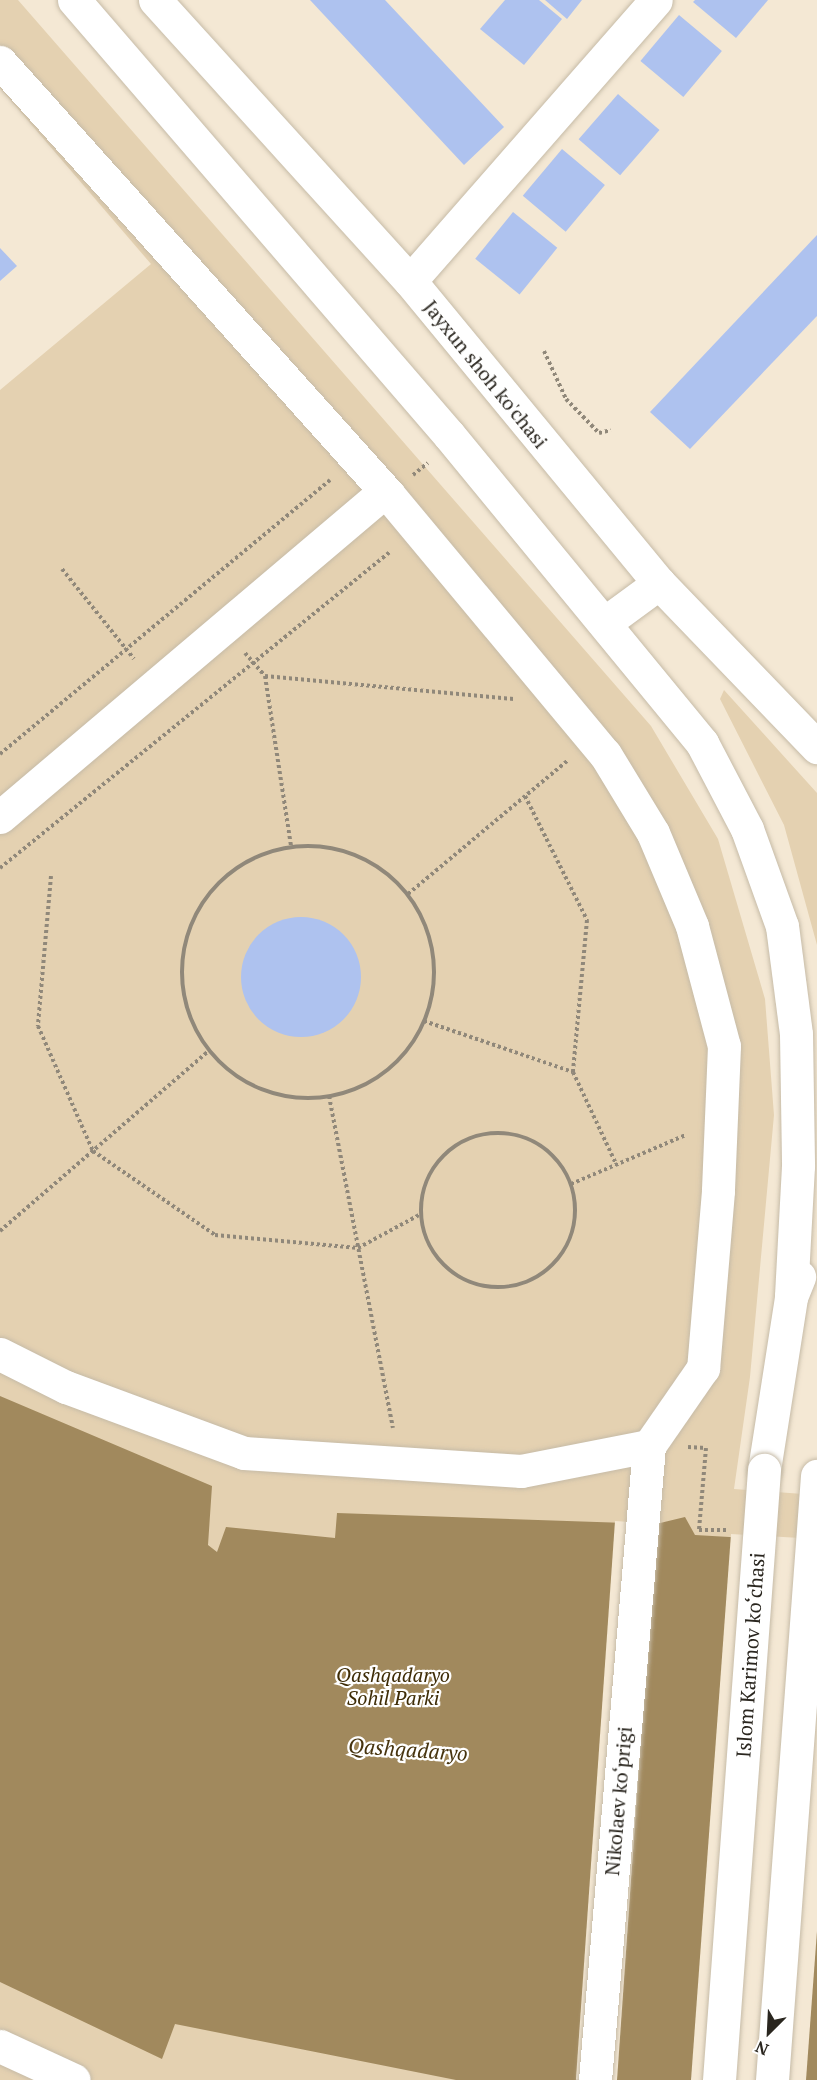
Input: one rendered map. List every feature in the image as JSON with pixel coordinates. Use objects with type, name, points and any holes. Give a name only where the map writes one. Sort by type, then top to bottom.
[{"type":"main road","points":[[74,0],[606,622],[702,743],[747,829],[782,926],[796,1046],[798,1166],[791,1297]]},
{"type":"main road","name":"Jayxun shoh ko'chasi","points":[[155,0],[410,281],[658,583],[817,747]]},
{"type":"main road","points":[[410,281],[656,0]]},
{"type":"main road","points":[[0,62],[385,491],[593,740],[653,833],[692,926],[724,1046],[721,1120],[703,1368],[649,1446],[521,1471],[244,1453],[66,1387],[0,1354]]},
{"type":"main road","points":[[0,817],[385,491]]},
{"type":"main road","points":[[606,622],[658,583]]},
{"type":"main road","name":"Islom Karimov ko‘chasi","points":[[719,2080],[764,1470],[791,1297],[817,1237]]},
{"type":"main road","name":"Nikolaev ko‘prigi","points":[[595,2080],[649,1446]]},
{"type":"main road","points":[[772,2080],[817,1476]]},
{"type":"main road","points":[[0,2046],[74,2080]]},
{"type":"path","points":[[544,351],[566,399],[599,433],[611,430]]},
{"type":"path","points":[[0,754],[356,458]]},
{"type":"path","points":[[0,868],[417,530]]},
{"type":"path","points":[[62,568],[155,686]]},
{"type":"path","points":[[222,629],[265,676],[291,846]]},
{"type":"path","points":[[265,676],[562,704]]},
{"type":"path","points":[[408,894],[593,740]]},
{"type":"path","points":[[525,796],[587,920],[573,1072],[616,1164]]},
{"type":"path","points":[[291,846],[335,848],[373,863],[408,894],[427,927],[435,969],[424,1021],[410,1048],[379,1078],[340,1095],[329,1096],[297,1098],[256,1088],[220,1064],[195,1032],[182,993],[182,951],[195,912],[220,880],[254,856],[291,846]]},
{"type":"path","points":[[51,876],[38,1026],[93,1151],[215,1235],[358,1248],[421,1214]]},
{"type":"path","points":[[424,1021],[573,1072]]},
{"type":"path","points":[[0,1231],[210,1050]]},
{"type":"path","points":[[329,1096],[400,1463]]},
{"type":"path","points":[[571,1184],[721,1120]]},
{"type":"path","points":[[491,1133],[516,1135],[539,1145],[558,1161],[571,1184],[576,1209],[572,1234],[560,1257],[541,1275],[517,1286],[491,1288],[466,1281],[444,1267],[429,1246],[421,1214],[421,1197],[430,1173],[445,1153],[466,1139],[491,1133]]},
{"type":"path","points":[[699,1530],[706,1448]]},
{"type":"green space","name":"Qashqadaryo Sohil Parki","points":[[0,0],[18,0],[651,726],[718,839],[765,999],[774,1115],[750,1377],[734,1489],[817,1495],[817,2080],[0,2080],[0,390],[151,264],[0,88]]},
{"type":"green space","points":[[724,690],[817,793],[817,945],[784,825],[720,699]]},
{"type":"water","name":"Qashqadaryo","points":[[0,1396],[212,1486],[208,1545],[217,1552],[226,1527],[335,1538],[337,1513],[656,1524],[685,1517],[695,1535],[817,1542],[817,2080],[456,2080],[175,2024],[162,2059],[0,1982]]},
{"type":"pier","points":[[615,1521],[656,1524],[617,2080],[576,2080]]},
{"type":"pier","points":[[731,1534],[817,1539],[817,1931],[806,2080],[691,2080]]},
{"type":"building","points":[[310,0],[385,0],[504,127],[464,165]]},
{"type":"building","points":[[505,0],[539,0],[562,19],[524,65],[480,29]]},
{"type":"building","points":[[545,0],[582,0],[567,19]]},
{"type":"building","points":[[695,0],[768,0],[736,38],[693,2]]},
{"type":"building","points":[[679,15],[722,51],[683,97],[640,61]]},
{"type":"building","points":[[618,94],[660,130],[620,175],[579,139]]},
{"type":"building","points":[[562,149],[605,185],[566,232],[523,196]]},
{"type":"building","points":[[513,212],[557,248],[520,295],[475,259]]},
{"type":"building","points":[[817,235],[817,316],[690,449],[650,412]]},
{"type":"building","points":[[0,248],[17,266],[0,281]]},
{"type":"building","points":[[301,917],[324,922],[343,935],[356,954],[361,977],[356,1000],[343,1019],[324,1032],[301,1037],[278,1032],[259,1019],[246,1000],[241,977],[246,954],[259,935],[278,922]]}]
